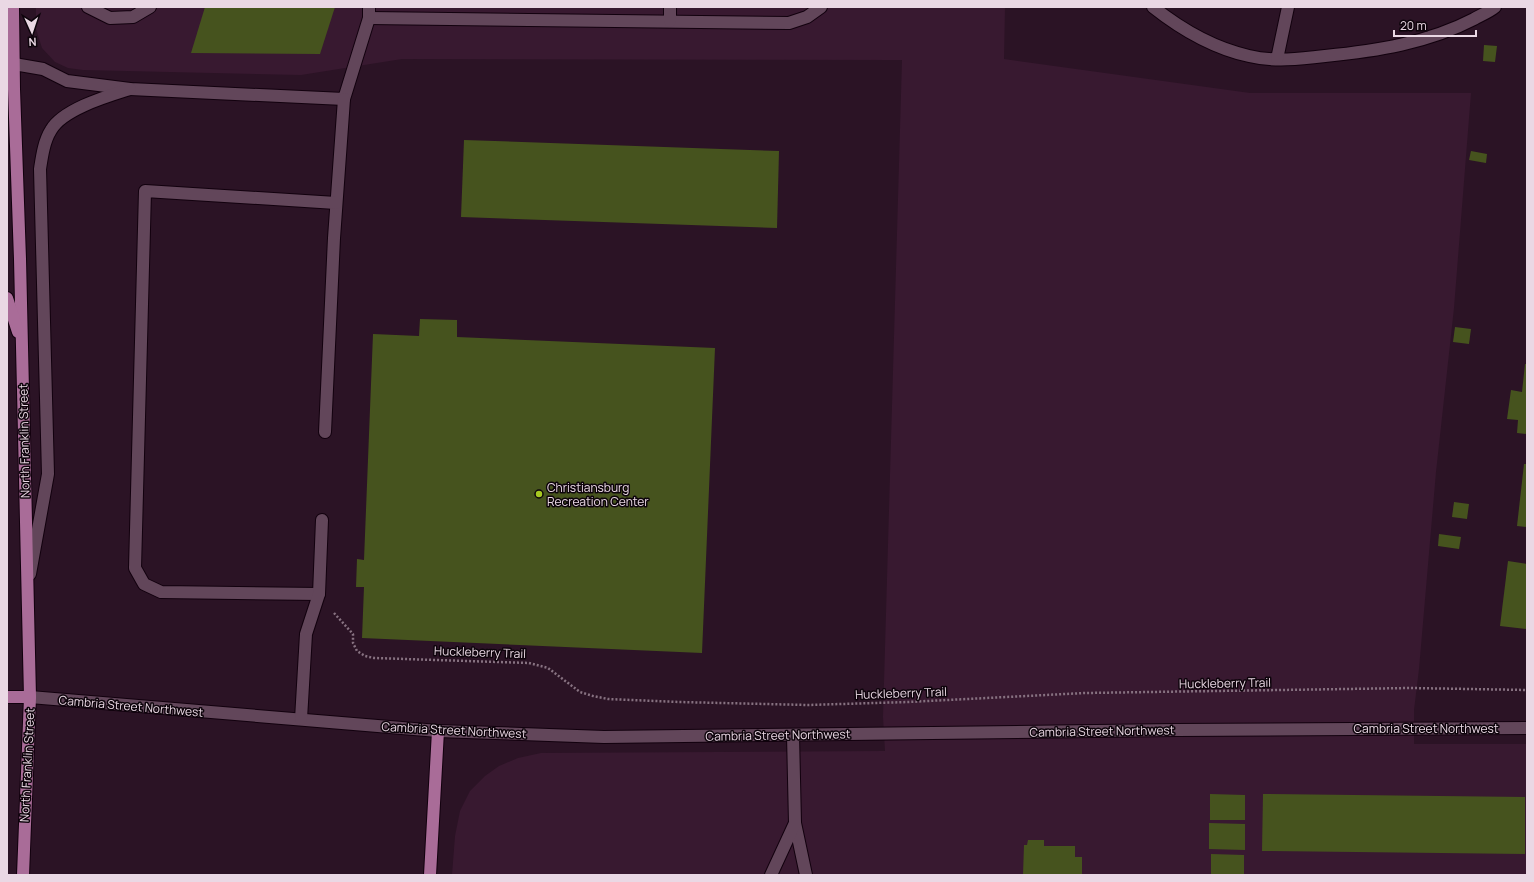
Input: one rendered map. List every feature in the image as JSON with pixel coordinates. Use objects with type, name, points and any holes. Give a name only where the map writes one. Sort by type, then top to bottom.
[{"type":"main road","name":"North Franklin Street","points":[[13,7],[30,698],[22,875]]},
{"type":"main road","points":[[7,298],[22,347]]},
{"type":"main road","points":[[7,697],[30,698]]},
{"type":"main road","points":[[430,875],[438,731]]},
{"type":"street","points":[[88,7],[110,18],[133,16],[150,7]]},
{"type":"street","points":[[670,7],[670,21]]},
{"type":"street","points":[[325,432],[336,203],[344,99],[369,13],[790,23],[808,17],[821,7]]},
{"type":"street","points":[[1153,7],[1197,37],[1224,50],[1251,57],[1277,59],[1300,59],[1329,56],[1395,46],[1431,38],[1463,25],[1495,7]]},
{"type":"street","points":[[1277,59],[1288,7]]},
{"type":"street","points":[[14,64],[43,69],[67,81],[130,88],[344,99]]},
{"type":"street","points":[[28,587],[48,474],[40,169],[44,148],[51,129],[64,117],[87,104],[130,88]]},
{"type":"street","points":[[319,594],[161,592],[144,584],[135,568],[145,191],[336,203]]},
{"type":"street","points":[[301,720],[306,634],[319,594],[322,520]]},
{"type":"street","name":"Cambria Street Northwest","points":[[30,698],[438,731],[604,737],[1184,730],[1527,728]]},
{"type":"street","points":[[793,735],[796,823],[806,875]]},
{"type":"street","points":[[771,875],[796,823]]},
{"type":"path","name":"Huckleberry Trail","points":[[319,594],[353,634],[353,643],[357,651],[365,656],[374,658],[529,663],[548,668],[580,692],[608,699],[808,705],[916,702],[1085,693],[1411,688],[1527,690]]},
{"type":"shaded area","points":[[36,7],[1005,7],[1004,59],[1250,93],[1471,93],[1454,308],[1436,472],[1419,669],[1414,710],[1414,744],[1527,744],[1527,875],[452,875],[455,836],[460,811],[470,791],[485,776],[499,766],[518,758],[541,753],[885,751],[883,717],[902,60],[402,59],[301,75],[83,70],[68,68],[55,62],[42,48],[36,29]]},
{"type":"building","points":[[205,7],[335,7],[320,54],[191,53]]},
{"type":"building","points":[[1484,45],[1497,46],[1495,62],[1483,61]]},
{"type":"building","points":[[464,140],[779,151],[777,228],[461,217]]},
{"type":"building","points":[[1471,151],[1487,154],[1486,163],[1469,160]]},
{"type":"building","name":"Christiansburg Recreation Center","points":[[420,319],[457,320],[457,337],[715,348],[702,653],[362,638],[364,587],[356,587],[357,559],[364,560],[373,334],[419,336]]},
{"type":"building","points":[[1455,327],[1471,329],[1469,344],[1453,342]]},
{"type":"building","points":[[1525,364],[1527,364],[1527,434],[1517,433],[1518,420],[1507,419],[1511,390],[1522,392]]},
{"type":"building","points":[[1524,464],[1527,464],[1527,527],[1517,526]]},
{"type":"building","points":[[1454,502],[1469,504],[1467,519],[1452,517]]},
{"type":"building","points":[[1439,534],[1461,537],[1459,549],[1438,546]]},
{"type":"building","points":[[1508,561],[1527,564],[1527,629],[1500,626]]},
{"type":"building","points":[[1210,794],[1245,795],[1245,820],[1210,820]]},
{"type":"building","points":[[1263,794],[1525,797],[1525,854],[1262,851]]},
{"type":"building","points":[[1209,823],[1245,824],[1245,850],[1209,849]]},
{"type":"building","points":[[1028,840],[1044,840],[1044,846],[1075,846],[1075,857],[1082,857],[1082,875],[1023,875],[1024,845],[1027,845]]},
{"type":"building","points":[[1211,854],[1244,855],[1244,875],[1211,875]]},
{"type":"place","name":"Christiansburg Recreation Center","points":[[539,494]]}]
